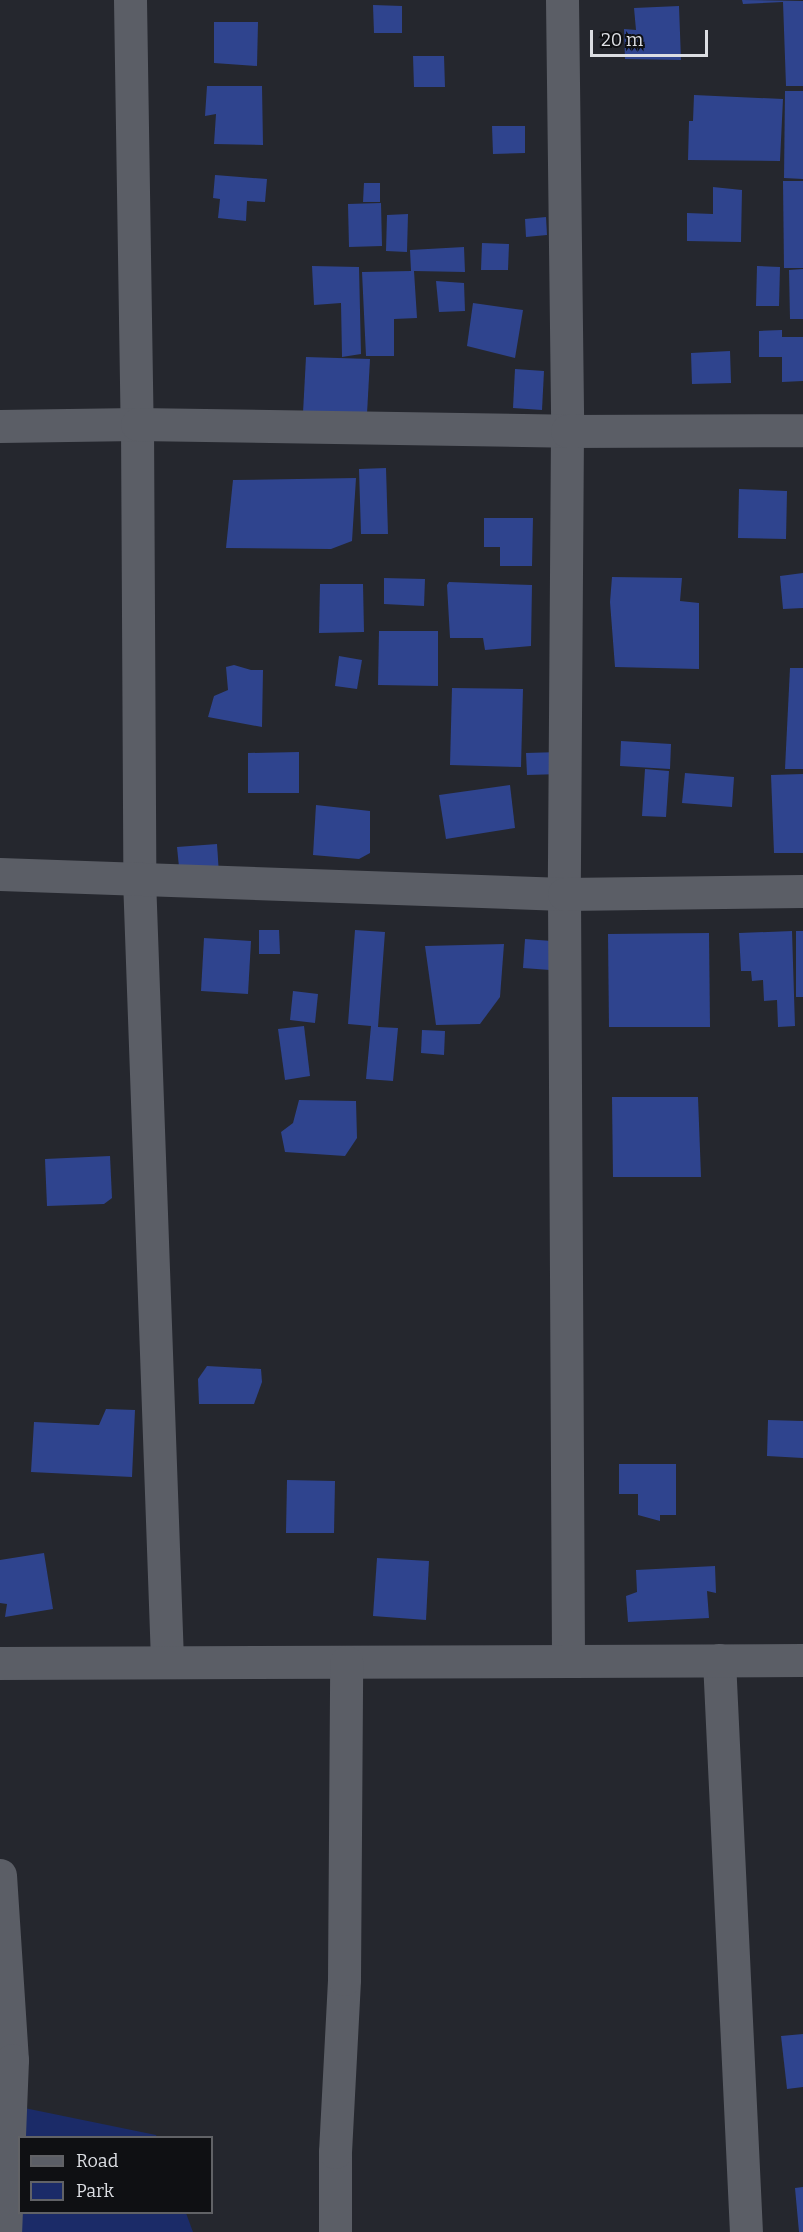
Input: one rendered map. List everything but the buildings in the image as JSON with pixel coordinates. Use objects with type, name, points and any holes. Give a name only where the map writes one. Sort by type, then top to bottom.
[{"type":"street","points":[[130,0],[137,424],[139,878],[167,1662]]},
{"type":"street","points":[[562,0],[567,431],[564,894],[568,1661]]},
{"type":"street","points":[[0,426],[137,424],[567,431],[803,430]]},
{"type":"street","points":[[0,874],[564,894],[803,891]]},
{"type":"street","points":[[719,1660],[746,2232]]},
{"type":"street","points":[[0,1663],[803,1660]]},
{"type":"street","points":[[335,2232],[335,2152],[344,1979],[346,1662]]},
{"type":"street","points":[[0,1875],[6,2060],[5,2232]]},
{"type":"green space","points":[[0,2103],[156,2136],[18,2136],[18,2214],[186,2214],[193,2232],[0,2232]]}]
